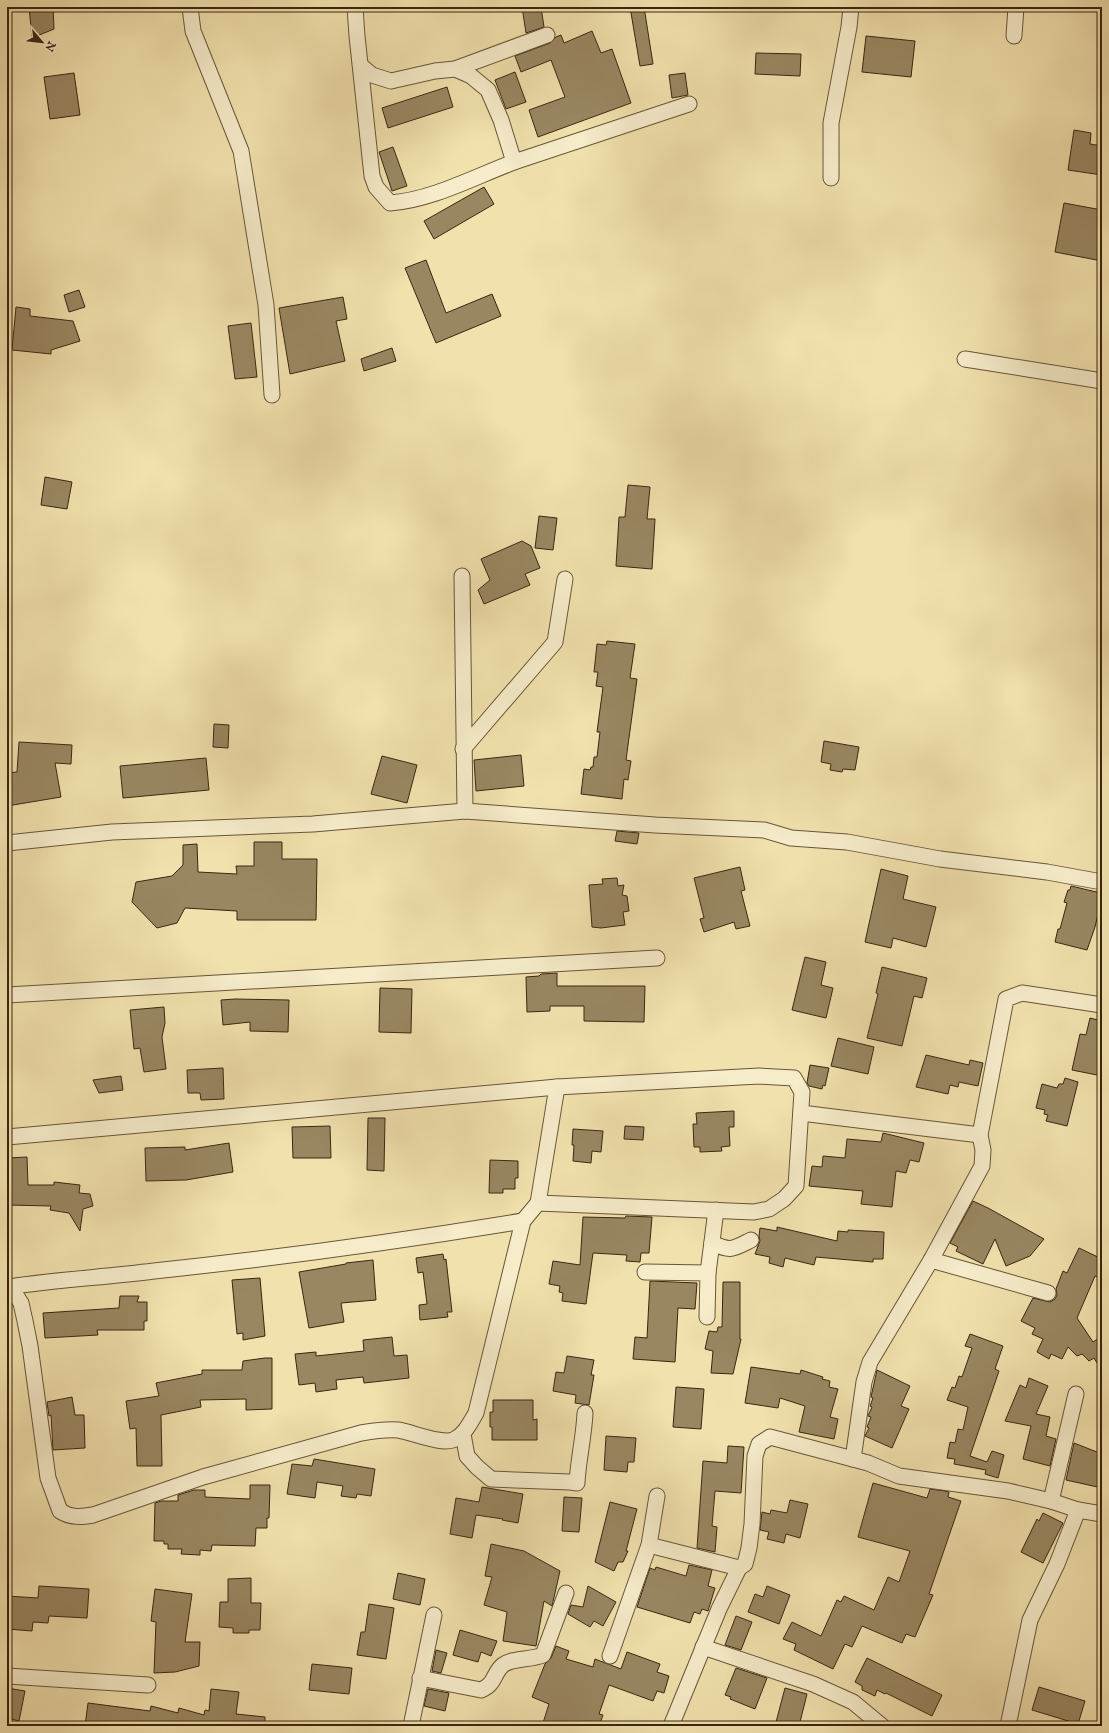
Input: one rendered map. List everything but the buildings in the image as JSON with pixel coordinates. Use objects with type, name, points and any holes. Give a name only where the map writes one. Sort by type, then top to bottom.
[{"type":"street","points":[[190,7],[194,32],[241,151],[266,305],[272,394]]},
{"type":"street","points":[[355,7],[372,176],[376,187],[390,203],[406,202],[457,185],[514,162],[689,104]]},
{"type":"street","points":[[831,178],[831,123],[849,27],[851,7]]},
{"type":"street","points":[[1014,36],[1016,7]]},
{"type":"street","points":[[360,65],[372,75],[391,81],[435,71],[455,69],[547,35]]},
{"type":"street","points":[[455,69],[471,76],[488,90],[501,120],[514,162]]},
{"type":"street","points":[[965,359],[1102,381]]},
{"type":"street","points":[[462,576],[463,749],[465,811]]},
{"type":"street","points":[[463,749],[555,642],[565,579]]},
{"type":"street","points":[[7,843],[112,832],[313,824],[465,811],[655,825],[764,830],[791,838],[847,842],[940,859],[1047,872],[1102,882]]},
{"type":"street","points":[[7,995],[657,958]]},
{"type":"street","points":[[853,1459],[864,1382],[870,1362],[931,1260],[982,1166],[983,1150],[980,1135],[1006,999],[1022,993],[1102,1005]]},
{"type":"street","points":[[7,1137],[557,1087],[759,1076],[794,1078],[802,1092],[796,1186],[784,1199],[769,1209],[754,1212],[538,1204]]},
{"type":"street","points":[[8,1286],[21,1303],[30,1346],[48,1478],[60,1511],[68,1516],[94,1516],[204,1477],[361,1433],[382,1429],[398,1430],[442,1441],[454,1440],[463,1434],[476,1413],[523,1222],[538,1204],[557,1087]]},
{"type":"street","points":[[801,1113],[980,1135]]},
{"type":"street","points":[[707,1317],[708,1273],[716,1210]]},
{"type":"street","points":[[8,1286],[155,1271],[359,1246],[523,1222]]},
{"type":"street","points":[[712,1243],[725,1250],[735,1248],[751,1240]]},
{"type":"street","points":[[931,1260],[1048,1293]]},
{"type":"street","points":[[645,1272],[708,1273]]},
{"type":"street","points":[[1051,1501],[1076,1394]]},
{"type":"street","points":[[463,1434],[467,1456],[491,1479],[577,1483],[578,1459],[584,1435],[585,1413]]},
{"type":"street","points":[[671,1726],[719,1609],[739,1568],[745,1564],[752,1524],[755,1456],[759,1444],[770,1437],[868,1463],[899,1476],[1008,1491],[1051,1501],[1078,1510],[1102,1514]]},
{"type":"street","points":[[610,1656],[649,1545],[657,1496]]},
{"type":"street","points":[[1011,1725],[1030,1620],[1057,1564],[1078,1510]]},
{"type":"street","points":[[649,1545],[739,1568]]},
{"type":"street","points":[[420,1678],[481,1690],[489,1687],[502,1666],[508,1662],[542,1656],[566,1593]]},
{"type":"street","points":[[411,1726],[434,1615]]},
{"type":"street","points":[[703,1647],[813,1684],[853,1702],[882,1726]]},
{"type":"street","points":[[7,1676],[148,1685]]}]
